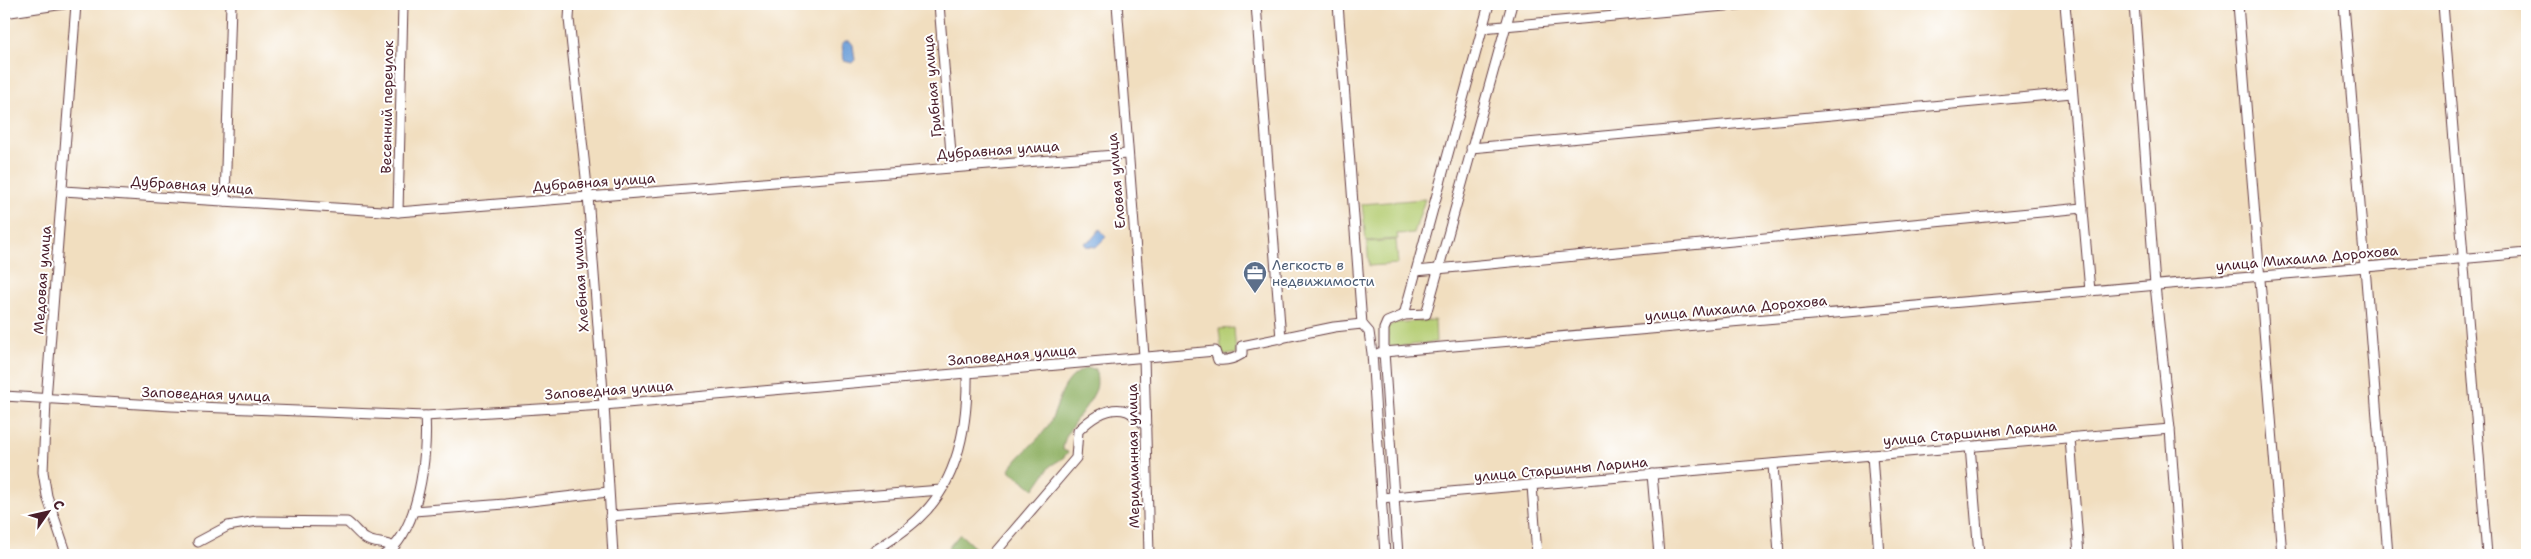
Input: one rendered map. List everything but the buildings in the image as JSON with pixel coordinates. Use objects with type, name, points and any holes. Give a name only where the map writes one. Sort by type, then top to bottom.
[{"type":"street","points":[[4,13],[64,4]]},
{"type":"street","name":"Медовая улица","points":[[67,555],[47,496],[43,472],[46,400],[76,4]]},
{"type":"street","points":[[225,201],[231,4]]},
{"type":"street","name":"Весенний переулок","points":[[398,212],[403,4]]},
{"type":"street","name":"Хлебная улица","points":[[570,4],[569,19],[588,196],[613,555]]},
{"type":"street","name":"Грибная улица","points":[[939,4],[952,166]]},
{"type":"street","name":"Еловая улица","points":[[1117,4],[1127,154],[1144,356]]},
{"type":"street","points":[[1256,4],[1281,339],[1334,327],[1362,324]]},
{"type":"street","points":[[1338,4],[1362,324],[1369,332],[1372,354],[1385,555]]},
{"type":"street","points":[[1404,315],[1489,4]]},
{"type":"street","points":[[1398,555],[1384,329],[1387,322],[1404,315],[1426,314],[1512,4]]},
{"type":"street","points":[[1482,28],[1747,4]]},
{"type":"street","points":[[2065,4],[2090,291]]},
{"type":"street","points":[[2134,4],[2155,285],[2170,429],[2180,555]]},
{"type":"street","points":[[2238,4],[2282,555]]},
{"type":"street","points":[[2344,4],[2388,555]]},
{"type":"street","points":[[2443,4],[2487,555]]},
{"type":"street","points":[[1471,148],[2072,93]]},
{"type":"street","name":"Дубравная улица","points":[[63,191],[398,212],[790,182],[952,166],[1127,154]]},
{"type":"street","points":[[1416,271],[2083,208]]},
{"type":"street","name":"улица Михаила Дорохова","points":[[1372,354],[2527,253]]},
{"type":"street","name":"Заповедная улица","points":[[4,396],[46,400],[425,416],[604,405],[1215,351],[1218,360],[1235,359],[1242,354],[1242,346],[1281,339]]},
{"type":"street","name":"Меридианная улица","points":[[1144,356],[1149,555]]},
{"type":"street","points":[[868,555],[918,518],[941,490],[963,435],[968,406],[967,372]]},
{"type":"street","points":[[993,555],[1076,458],[1078,431],[1090,418],[1114,409],[1128,411],[1146,426]]},
{"type":"street","points":[[384,555],[394,547],[409,525],[414,511],[427,440],[425,416]]},
{"type":"street","name":"улица Старшины Ларина","points":[[1381,498],[2170,429]]},
{"type":"street","points":[[2070,438],[2079,555]]},
{"type":"street","points":[[1970,446],[1979,555]]},
{"type":"street","points":[[1872,455],[1879,555]]},
{"type":"street","points":[[1773,464],[1779,555]]},
{"type":"street","points":[[1652,474],[1658,555]]},
{"type":"street","points":[[1532,485],[1537,555]]},
{"type":"street","points":[[610,516],[941,490]]},
{"type":"street","points":[[414,511],[505,504],[608,492]]},
{"type":"street","points":[[198,542],[228,526],[258,521],[347,522],[355,527],[363,538],[394,547]]},
{"type":"green space","points":[[1425,199],[1414,233],[1397,234],[1398,239],[1366,241],[1362,204]]},
{"type":"green space","points":[[1396,240],[1398,264],[1369,266],[1367,242]]},
{"type":"green space","points":[[1435,320],[1436,342],[1395,347],[1389,345],[1387,328],[1394,323]]},
{"type":"green space","points":[[1234,328],[1236,354],[1222,355],[1219,329]]},
{"type":"green space","points":[[1086,368],[1096,369],[1096,389],[1067,435],[1063,450],[1068,452],[1063,458],[1050,466],[1034,489],[1009,470],[1046,429],[1064,387],[1069,380]]},
{"type":"green space","points":[[960,534],[983,555],[942,555]]},
{"type":"water","points":[[845,41],[850,41],[853,45],[855,60],[852,63],[844,61],[842,44]]},
{"type":"water","points":[[1100,229],[1106,237],[1096,247],[1086,246],[1084,243],[1091,240]]},
{"type":"place","name":"Легкость в недвижимости","points":[[1255,294]]}]
